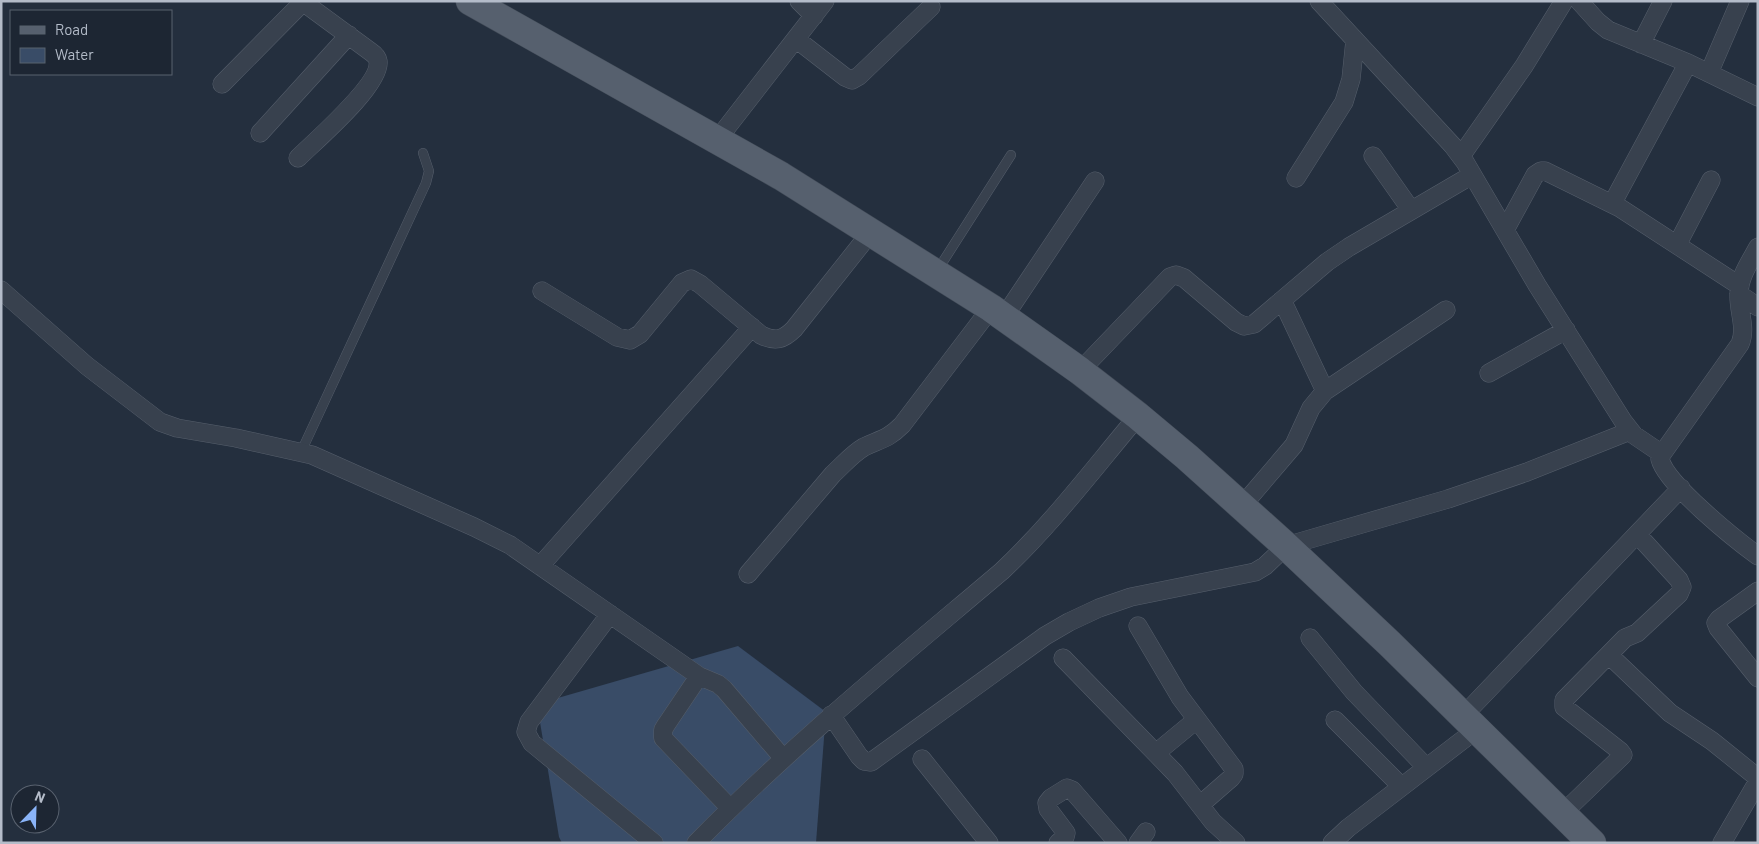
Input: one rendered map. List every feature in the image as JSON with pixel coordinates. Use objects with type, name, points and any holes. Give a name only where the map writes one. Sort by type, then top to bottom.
[{"type":"main road","points":[[470,1],[781,176],[997,312],[1080,371],[1138,416],[1294,554],[1470,722],[1575,832]]},
{"type":"street","points":[[799,1],[814,16]]},
{"type":"street","points":[[717,140],[825,1]]},
{"type":"street","points":[[1318,1],[1440,130],[1461,156],[1566,330],[1630,431],[1716,523],[1758,556]]},
{"type":"street","points":[[1461,156],[1524,66],[1564,1]]},
{"type":"street","points":[[1579,1],[1604,28],[1688,63],[1758,97]]},
{"type":"street","points":[[1641,44],[1663,1]]},
{"type":"street","points":[[1709,73],[1740,1]]},
{"type":"street","points":[[222,84],[304,2],[375,55],[378,61],[376,72],[362,94],[298,158]]},
{"type":"street","points":[[796,39],[848,79],[855,79],[931,7]]},
{"type":"street","points":[[260,133],[349,35]]},
{"type":"street","points":[[1296,178],[1344,102],[1350,84],[1355,40]]},
{"type":"street","points":[[1612,204],[1688,63]]},
{"type":"street","points":[[1373,156],[1411,210]]},
{"type":"street","points":[[1505,230],[1535,175],[1541,171],[1551,173],[1612,204],[1677,245],[1739,290],[1758,307]]},
{"type":"street","points":[[1080,371],[1173,276],[1184,278],[1236,322],[1244,326],[1254,324],[1327,262],[1349,247],[1472,175]]},
{"type":"street","points":[[748,574],[843,464],[864,447],[890,436],[902,424],[997,312],[1095,180]]},
{"type":"street","points":[[1677,245],[1711,180]]},
{"type":"street","points":[[542,291],[617,337],[630,340],[640,334],[682,283],[690,279],[700,284],[768,339],[782,339],[788,336],[871,232]]},
{"type":"street","points":[[1332,843],[1348,828],[1426,767],[1470,722],[1637,534],[1668,470],[1740,344],[1743,334],[1739,290],[1758,247]]},
{"type":"street","points":[[1,290],[87,366],[160,422],[177,428],[301,452],[321,459],[510,545],[699,676],[718,684],[728,692],[783,758]]},
{"type":"street","points":[[1282,300],[1326,391]]},
{"type":"street","points":[[1242,506],[1294,446],[1310,408],[1326,391],[1446,310]]},
{"type":"street","points":[[540,566],[752,327]]},
{"type":"street","points":[[1489,373],[1566,330]]},
{"type":"street","points":[[696,843],[730,808],[831,715],[1002,571],[1026,548],[1138,416]]},
{"type":"street","points":[[831,715],[859,756],[864,761],[872,762],[1045,636],[1069,622],[1100,608],[1131,597],[1255,572],[1294,554],[1527,472],[1630,431]]},
{"type":"street","points":[[1575,832],[1622,755],[1620,750],[1568,711],[1563,704],[1566,697],[1623,640],[1637,633],[1679,594],[1682,587],[1679,580],[1637,534]]},
{"type":"street","points":[[1758,591],[1716,623],[1758,678]]},
{"type":"street","points":[[610,614],[529,722],[526,732],[532,743],[654,843]]},
{"type":"street","points":[[1138,626],[1180,697],[1232,766],[1234,772],[1231,778],[1200,805]]},
{"type":"street","points":[[1310,638],[1354,692],[1426,767]]},
{"type":"street","points":[[1610,655],[1670,713],[1712,741],[1758,780],[1722,843]]},
{"type":"street","points":[[1063,658],[1175,773],[1213,822],[1236,843]]},
{"type":"street","points":[[699,676],[663,730],[663,738],[730,808]]},
{"type":"street","points":[[1156,753],[1196,720]]},
{"type":"street","points":[[1335,720],[1401,786]]},
{"type":"street","points":[[922,759],[988,843]]},
{"type":"street","points":[[1058,843],[1065,837],[1066,833],[1047,805],[1051,798],[1066,788],[1070,788],[1118,843]]},
{"type":"lane","points":[[301,452],[426,183],[429,171],[423,153]]},
{"type":"lane","points":[[935,273],[1011,155]]},
{"type":"water","points":[[738,646],[826,712],[816,843],[562,843],[559,837],[537,704]]}]
